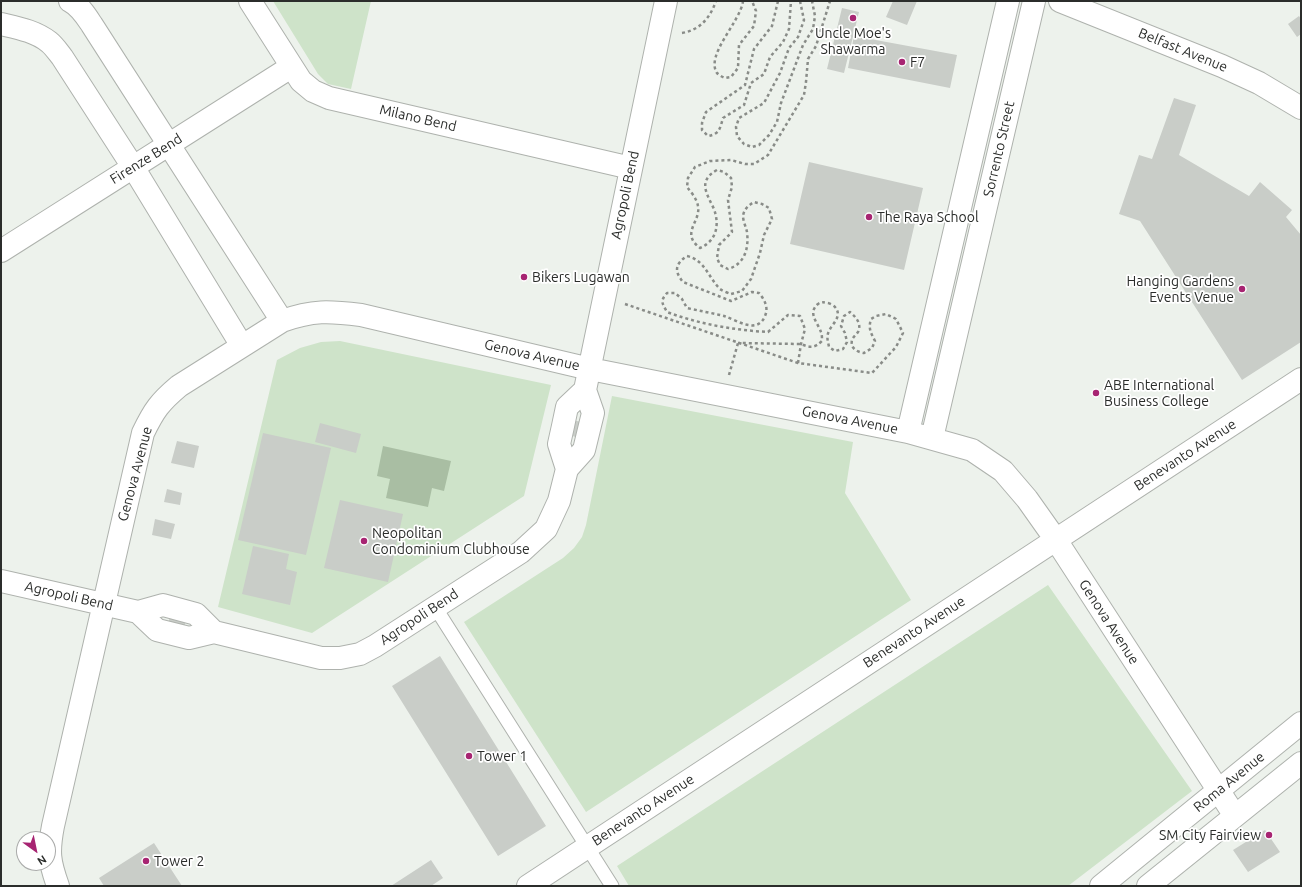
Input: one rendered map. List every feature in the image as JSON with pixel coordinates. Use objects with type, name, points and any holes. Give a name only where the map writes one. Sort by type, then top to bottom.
[{"type":"street","points":[[70,1],[83,12],[92,25],[282,321]]},
{"type":"street","name":"Milano Bend","points":[[250,1],[291,67],[301,81],[313,91],[329,98],[631,168]]},
{"type":"street","name":"Agropoli Bend","points":[[1,581],[104,603],[138,612],[164,605],[196,614],[214,632],[322,658],[340,658],[360,654],[375,646],[521,552],[546,529],[559,501],[567,469],[559,444],[568,407],[585,390],[666,1]]},
{"type":"street","name":"Sorrento Street","points":[[908,432],[1008,1]]},
{"type":"street","name":"Sorrento Street","points":[[932,438],[1034,1]]},
{"type":"street","name":"Belfast Avenue","points":[[1060,1],[1222,66],[1259,83],[1301,108]]},
{"type":"street","points":[[1,24],[21,28],[35,33],[50,42],[62,56],[133,167],[242,346]]},
{"type":"street","name":"Firenze Bend","points":[[1,251],[291,67]]},
{"type":"street","name":"Genova Avenue","points":[[58,886],[52,868],[49,847],[143,433],[152,414],[165,398],[179,386],[282,321],[301,314],[319,311],[336,311],[361,315],[590,369],[908,432],[972,450],[1003,471],[1027,499],[1056,540],[1235,816]]},
{"type":"street","name":"Benevanto Avenue","points":[[528,886],[1301,379]]},
{"type":"street","name":"Roma Avenue","points":[[1101,886],[1301,724]]},
{"type":"street","points":[[1148,886],[1301,763]]},
{"type":"lane","points":[[435,607],[612,886]]},
{"type":"path","points":[[660,31],[678,34],[691,31],[704,22],[716,1]]},
{"type":"path","points":[[743,1],[733,26],[717,51],[714,66],[718,74],[725,78],[731,77],[738,68],[739,45],[754,26],[756,11],[752,1]]},
{"type":"path","points":[[778,1],[772,26],[754,49],[745,85],[706,112],[702,123],[702,130],[708,136],[716,134],[720,130],[723,118],[744,104],[751,82],[764,74],[770,57],[783,42],[789,29],[791,1]]},
{"type":"path","points":[[800,1],[804,20],[798,37],[789,48],[780,73],[764,103],[739,118],[736,127],[737,136],[744,144],[752,147],[759,145],[769,135],[777,122],[780,103],[803,45],[813,29],[815,16],[812,1]]},
{"type":"path","points":[[798,363],[805,329],[800,316],[788,315],[768,332],[739,330],[677,316],[667,312],[662,303],[663,297],[667,293],[676,292],[687,308],[726,317],[744,325],[753,325],[762,321],[766,315],[766,302],[759,293],[752,292],[731,300],[683,282],[678,276],[677,268],[679,262],[686,256],[703,264],[721,290],[731,294],[742,291],[751,279],[760,253],[764,234],[772,219],[769,208],[762,204],[754,202],[746,208],[743,216],[748,242],[743,260],[736,267],[728,269],[720,265],[717,258],[718,245],[732,232],[728,200],[732,186],[731,178],[724,172],[717,170],[711,173],[706,179],[705,188],[707,198],[714,210],[717,220],[715,236],[708,245],[700,248],[693,243],[691,236],[692,228],[698,215],[698,205],[687,187],[688,178],[695,167],[710,161],[731,160],[745,164],[754,164],[768,155],[804,95],[808,59],[816,46],[830,1]]},
{"type":"path","points":[[604,299],[634,306],[738,343],[798,363],[872,373],[896,347],[903,333],[896,319],[886,314],[876,316],[871,319],[869,325],[869,331],[875,341],[872,348],[864,353],[858,352],[852,345],[852,339],[859,331],[860,325],[856,317],[850,312],[844,316],[841,326],[845,333],[847,342],[843,349],[835,351],[829,347],[827,338],[829,331],[835,324],[838,316],[836,308],[828,302],[821,302],[815,307],[813,313],[814,318],[822,332],[822,341],[817,346],[810,348],[801,344],[738,343]]},
{"type":"path","points":[[723,395],[738,343]]},
{"type":"shaded area","points":[[273,1],[371,1],[351,89],[328,84],[318,74]]},
{"type":"shaded area","points":[[340,341],[551,385],[524,496],[312,633],[218,607],[277,360],[300,348],[321,342]]},
{"type":"shaded area","points":[[612,396],[853,442],[845,493],[911,600],[586,812],[464,622],[563,558],[574,548],[582,537],[586,525]]},
{"type":"shaded area","points":[[383,446],[451,461],[444,491],[432,488],[428,507],[386,498],[390,479],[377,476]]},
{"type":"shaded area","points":[[1048,585],[1192,791],[1068,886],[629,886],[617,866]]},
{"type":"building","points":[[893,1],[917,1],[907,25],[886,17]]},
{"type":"building","points":[[842,8],[859,12],[844,73],[827,69]]},
{"type":"building","points":[[1299,16],[1301,19],[1301,34],[1297,37],[1288,24]]},
{"type":"building","name":"F7","points":[[854,36],[957,55],[950,88],[848,68]]},
{"type":"building","name":"Hanging Gardens Events Venue","points":[[1174,98],[1196,105],[1179,155],[1249,196],[1260,182],[1292,210],[1286,217],[1301,235],[1301,342],[1242,380],[1140,221],[1119,214],[1139,155],[1152,159]]},
{"type":"building","name":"The Raya School","points":[[809,162],[923,188],[904,270],[790,244]]},
{"type":"building","points":[[573,420],[581,422],[578,438],[570,435]]},
{"type":"building","points":[[320,423],[361,434],[356,453],[315,442]]},
{"type":"building","points":[[263,433],[331,448],[306,555],[238,540]]},
{"type":"building","points":[[177,441],[199,446],[194,468],[171,463]]},
{"type":"building","points":[[167,489],[182,493],[180,505],[164,502]]},
{"type":"building","name":"Neopolitan Condominium Clubhouse","points":[[340,500],[403,514],[388,582],[324,568]]},
{"type":"building","points":[[155,519],[175,524],[171,539],[152,535]]},
{"type":"building","points":[[253,546],[289,554],[286,569],[297,572],[290,605],[242,594]]},
{"type":"building","points":[[170,616],[186,620],[184,628],[168,624]]},
{"type":"building","name":"Tower 1","points":[[440,656],[546,826],[498,856],[392,686]]},
{"type":"building","points":[[1265,830],[1280,852],[1248,872],[1233,850]]},
{"type":"building","name":"Tower 2","points":[[154,843],[182,886],[104,886],[99,878]]},
{"type":"building","points":[[431,860],[443,878],[431,886],[391,886]]},
{"type":"place","name":"Uncle Moe's Shawarma","points":[[853,18]]},
{"type":"place","name":"F7","points":[[902,62]]},
{"type":"place","name":"The Raya School","points":[[869,217]]},
{"type":"place","name":"Bikers Lugawan","points":[[524,277]]},
{"type":"place","name":"Hanging Gardens Events Venue","points":[[1242,289]]},
{"type":"place","name":"ABE International Business College","points":[[1096,393]]},
{"type":"place","name":"Neopolitan Condominium Clubhouse","points":[[364,541]]},
{"type":"place","name":"Tower 1","points":[[469,756]]},
{"type":"place","name":"SM City Fairview","points":[[1269,835]]},
{"type":"place","name":"Tower 2","points":[[146,861]]}]
